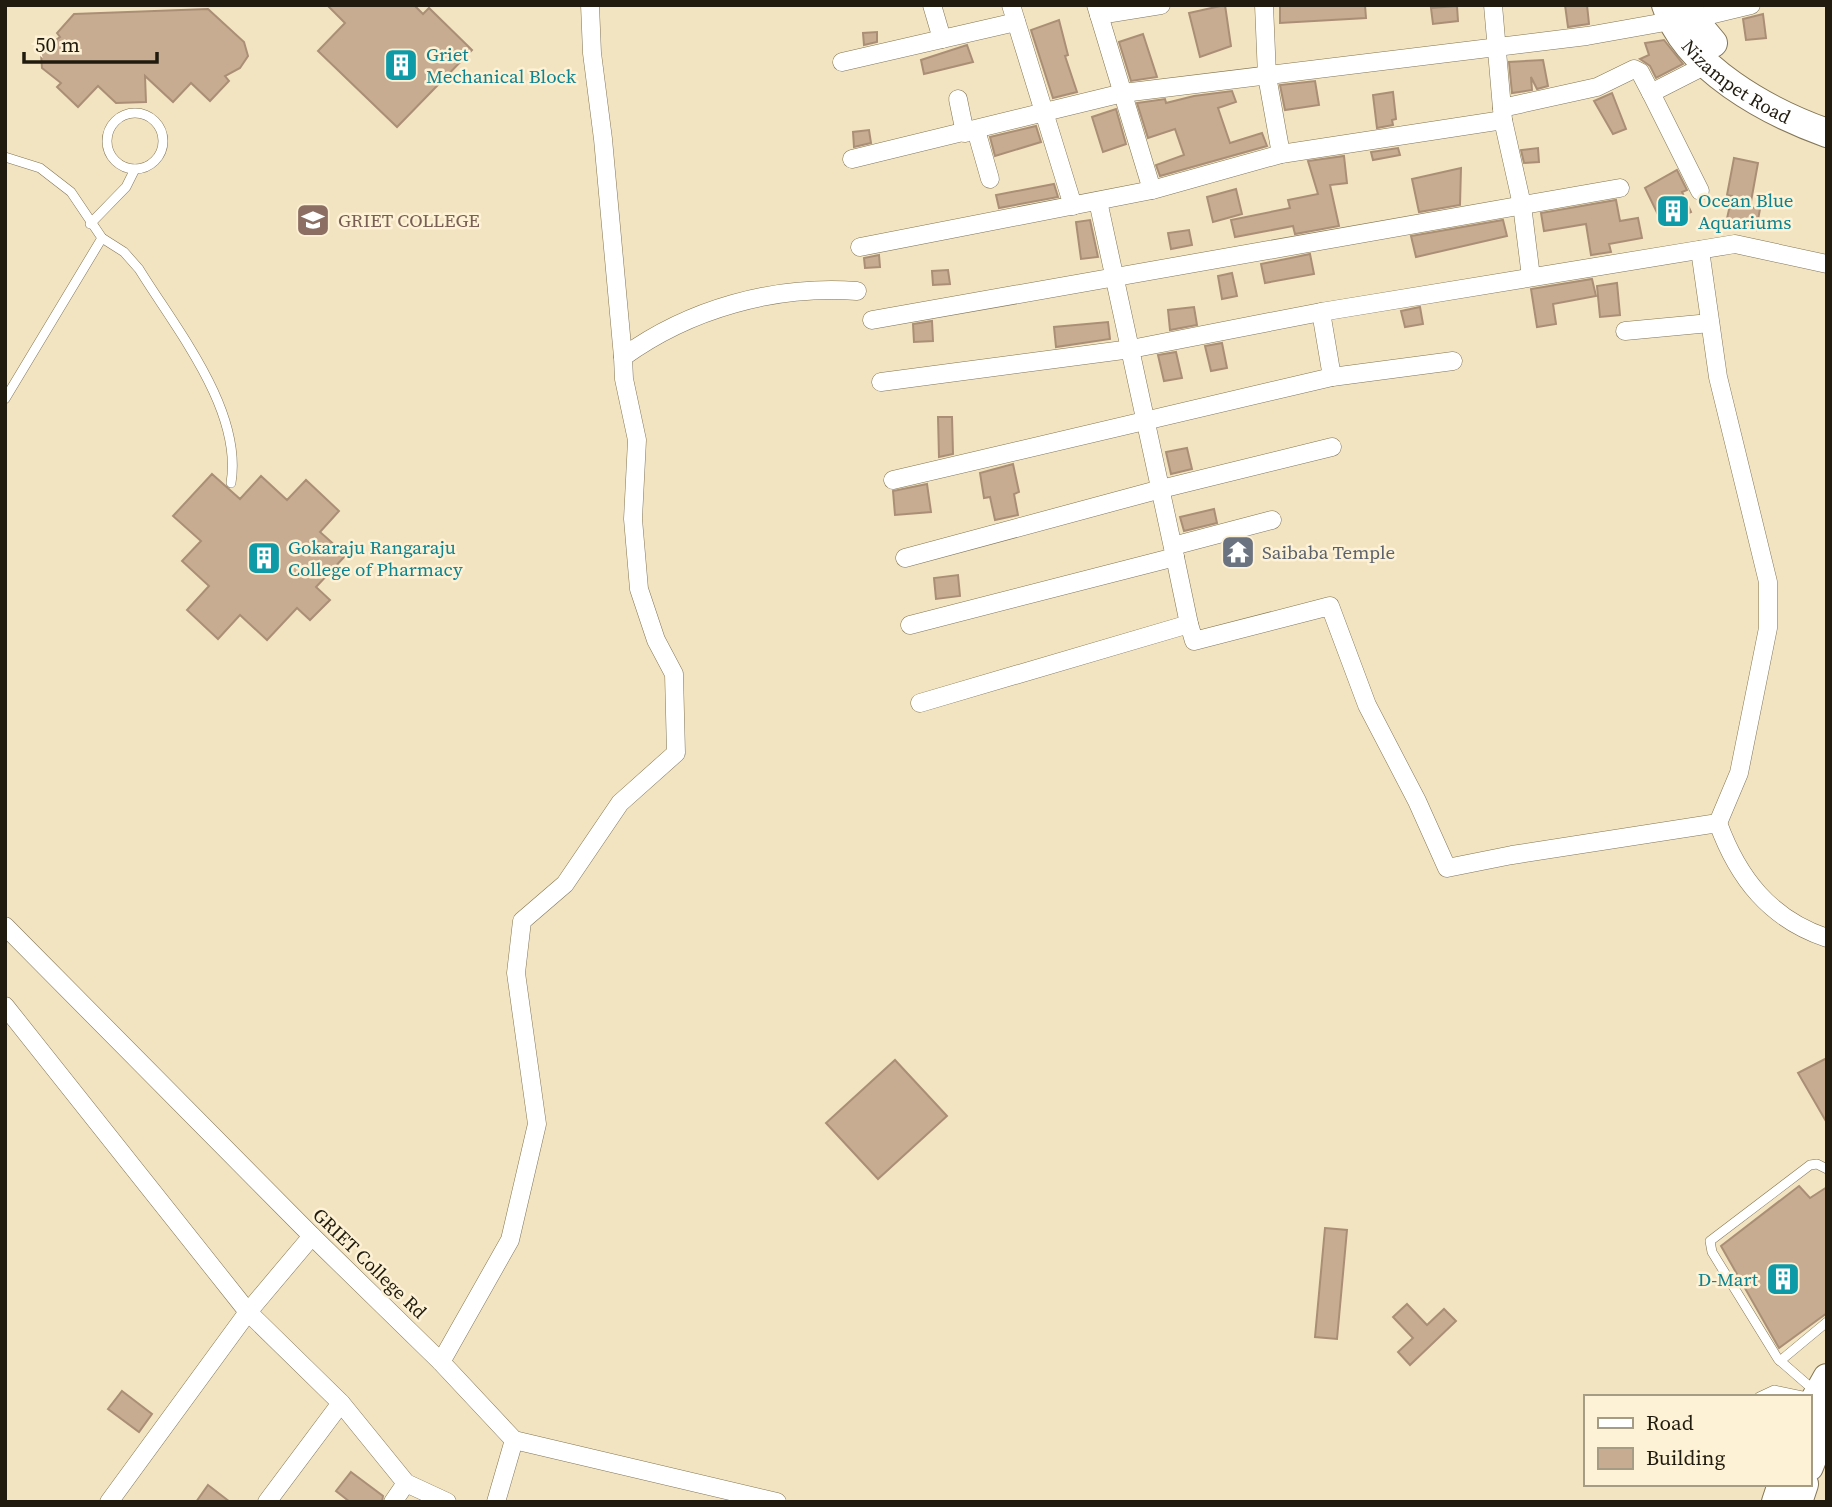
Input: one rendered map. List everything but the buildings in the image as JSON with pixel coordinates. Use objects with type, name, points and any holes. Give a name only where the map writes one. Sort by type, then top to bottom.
[{"type":"main road","name":"Nizampet Road","points":[[1680,13],[1708,64],[1723,78],[1756,101],[1827,133]]},
{"type":"main road","name":"Nizampet Road","points":[[1680,13],[1738,69],[1766,90],[1827,118]]},
{"type":"main road","points":[[1811,1447],[1816,1399]]},
{"type":"street","points":[[442,1362],[510,1240],[537,1124],[516,973],[522,921],[565,884],[621,803],[676,753],[674,674],[656,640],[639,589],[633,519],[637,440],[624,379],[603,139],[592,53],[590,5]]},
{"type":"street","points":[[932,5],[942,39]]},
{"type":"street","points":[[1152,190],[1098,10],[1161,5]]},
{"type":"street","points":[[1264,5],[1268,76],[1281,154]]},
{"type":"street","points":[[1493,5],[1503,114],[1522,205],[1531,277]]},
{"type":"street","points":[[852,159],[1123,93],[1652,27],[1680,13],[1751,5]]},
{"type":"street","points":[[842,62],[942,39],[1014,13],[1073,206]]},
{"type":"street","points":[[1651,93],[1708,64]]},
{"type":"street","points":[[860,247],[1152,190],[1281,154],[1503,114],[1597,87],[1634,69],[1640,72],[1700,191]]},
{"type":"street","points":[[958,99],[990,179]]},
{"type":"street","points":[[872,320],[1620,188]]},
{"type":"street","points":[[1098,201],[1194,641],[1331,606],[1367,705],[1417,801],[1447,869],[1526,852],[1718,823]]},
{"type":"street","points":[[881,382],[1131,349],[1321,312],[1735,244],[1827,264]]},
{"type":"street","points":[[1700,250],[1718,377],[1768,582],[1768,628],[1739,774],[1718,823],[1748,885],[1799,929],[1827,938]]},
{"type":"street","points":[[622,357],[685,319],[753,299],[821,289],[856,291]]},
{"type":"street","points":[[1321,312],[1332,377]]},
{"type":"street","points":[[1625,331],[1710,323]]},
{"type":"street","points":[[893,480],[1332,377],[1453,361]]},
{"type":"street","points":[[905,558],[1161,489],[1332,447]]},
{"type":"street","points":[[910,625],[1174,552],[1272,520]]},
{"type":"street","points":[[920,703],[1189,624]]},
{"type":"street","name":"GRIET College Rd","points":[[5,926],[312,1236],[442,1362],[514,1440]]},
{"type":"street","points":[[5,1006],[248,1312],[341,1403],[406,1483],[447,1502]]},
{"type":"street","points":[[110,1501],[248,1312],[312,1236]]},
{"type":"street","points":[[267,1502],[341,1403]]},
{"type":"street","points":[[496,1502],[514,1440],[777,1502]]},
{"type":"street","points":[[393,1502],[406,1483]]},
{"type":"lane","points":[[90,224],[126,187],[135,169],[155,161],[163,141],[154,121],[134,113],[114,121],[107,142],[115,161],[135,169]]},
{"type":"lane","points":[[5,157],[40,168],[71,192],[90,224],[102,238],[124,252],[139,270],[221,404],[230,444],[231,484]]},
{"type":"lane","points":[[5,399],[102,238]]},
{"type":"lane","points":[[1816,1399],[1780,1361],[1712,1252],[1710,1241],[1811,1165],[1817,1164],[1827,1169]]},
{"type":"lane","points":[[1780,1361],[1827,1322]]},
{"type":"lane","points":[[1763,1395],[1774,1390],[1797,1395]]},
{"type":"place","name":"Griet Mechanical Block","points":[[401,65]]},
{"type":"place","name":"Ocean Blue Aquariums","points":[[1673,211]]},
{"type":"place","name":"GRIET COLLEGE","points":[[313,220]]},
{"type":"place","name":"Saibaba Temple","points":[[1238,552]]},
{"type":"place","name":"Gokaraju Rangaraju College of Pharmacy","points":[[264,558]]},
{"type":"place","name":"D-Mart","points":[[1783,1279]]}]
